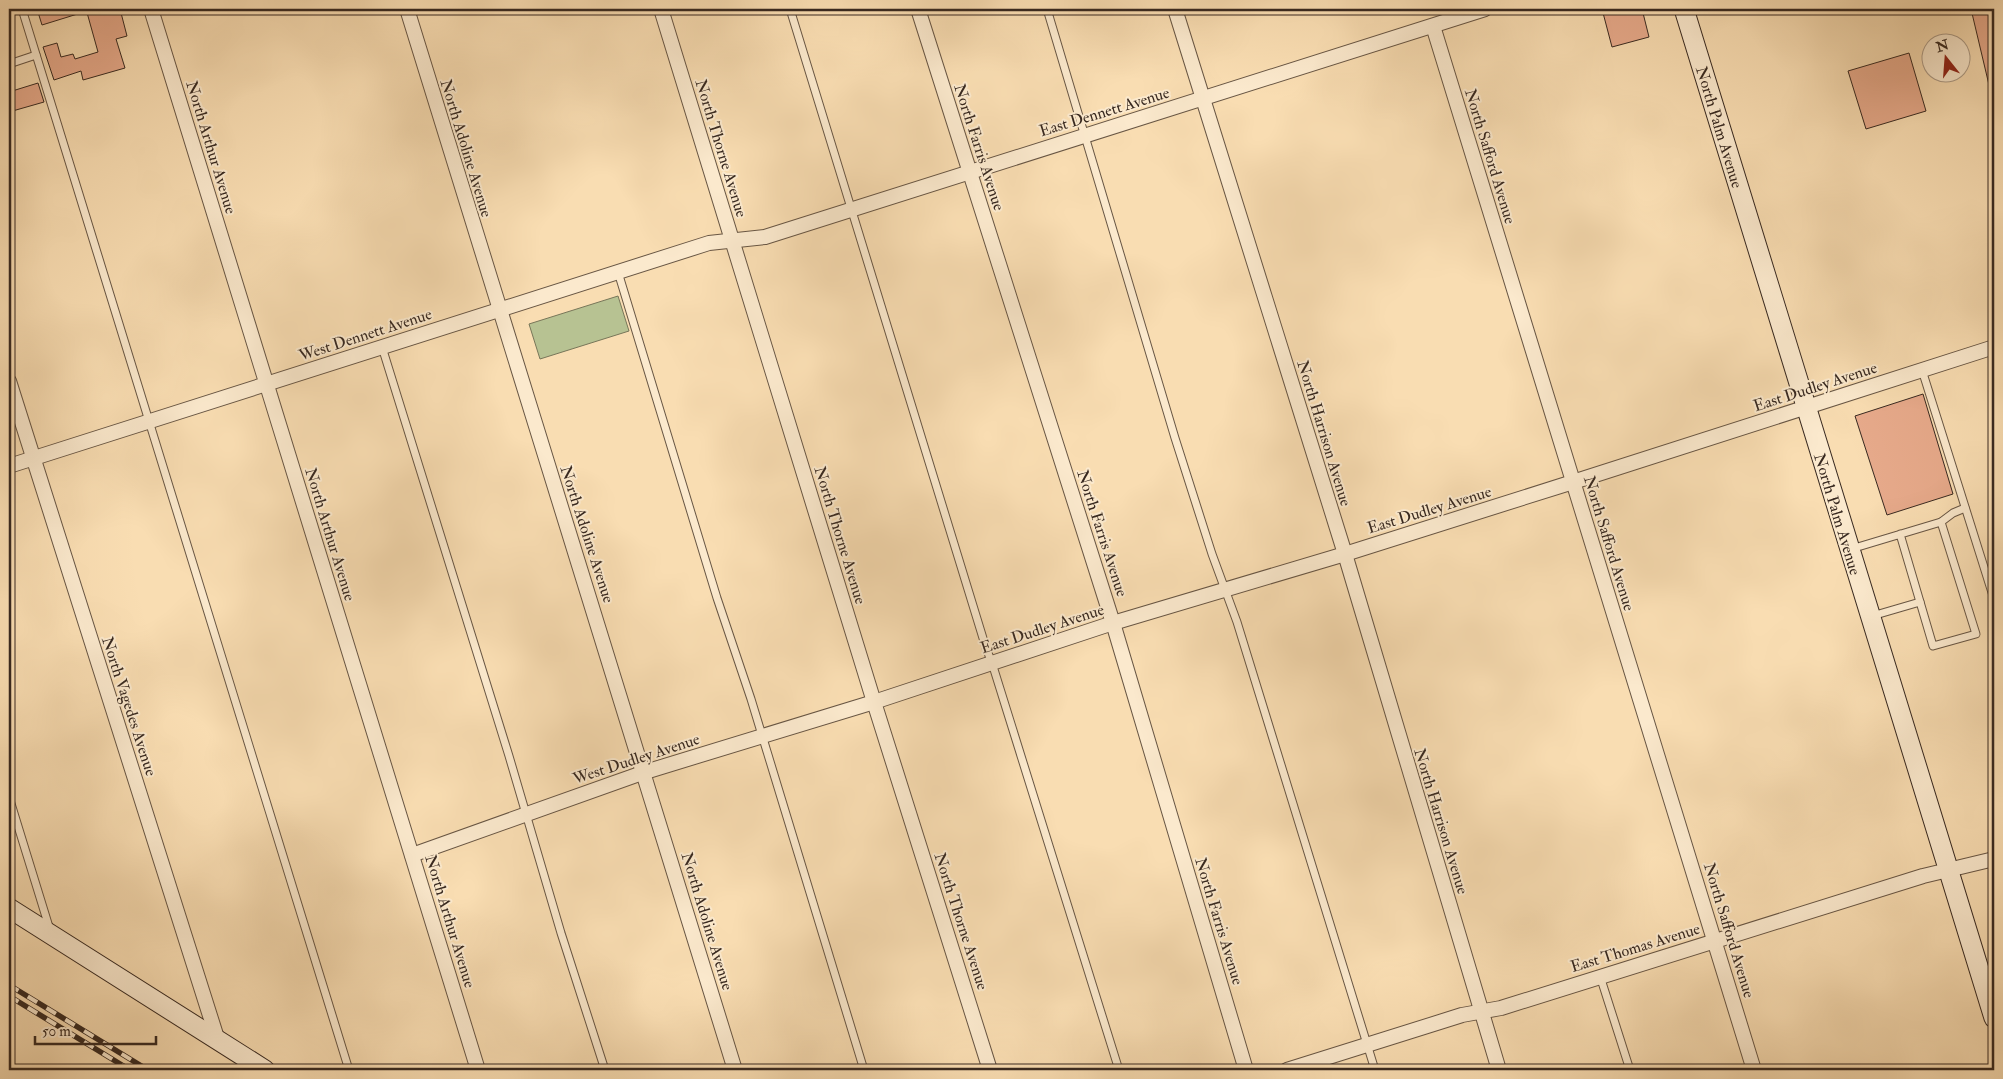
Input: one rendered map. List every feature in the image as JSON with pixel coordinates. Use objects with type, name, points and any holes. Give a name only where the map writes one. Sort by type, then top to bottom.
[{"type":"main road","name":"North Palm Avenue","points":[[1684,9],[1994,1018]]},
{"type":"main road","points":[[9,908],[265,1070]]},
{"type":"street","name":"North Arthur Avenue","points":[[151,9],[478,1070]]},
{"type":"street","name":"North Adoline Avenue","points":[[407,9],[499,310],[645,772],[735,1070]]},
{"type":"street","name":"North Thorne Avenue","points":[[662,9],[874,702],[990,1070]]},
{"type":"street","name":"North Farris Avenue","points":[[918,9],[1114,623],[1246,1070]]},
{"type":"street","name":"North Harrison Avenue","points":[[1175,9],[1345,554],[1499,1070]]},
{"type":"street","name":"East Dennett Avenue","points":[[733,240],[765,237],[1485,9]]},
{"type":"street","name":"North Safford Avenue","points":[[1433,26],[1754,1070]]},
{"type":"street","name":"West Dennett Avenue","points":[[9,466],[709,243],[733,240]]},
{"type":"street","name":"East Dudley Avenue","points":[[874,702],[1114,623],[1345,554],[1994,347]]},
{"type":"street","name":"North Vagedes Avenue","points":[[9,381],[218,1041]]},
{"type":"street","name":"West Dudley Avenue","points":[[412,855],[645,772],[874,702]]},
{"type":"street","name":"East Thomas Avenue","points":[[1287,1070],[1462,1015],[1501,1008],[1923,876],[1994,859]]},
{"type":"lane","points":[[22,9],[349,1070]]},
{"type":"lane","points":[[790,9],[986,648],[1119,1070]]},
{"type":"lane","points":[[1046,9],[1212,554],[1226,589],[1376,1070]]},
{"type":"lane","points":[[9,64],[36,55]]},
{"type":"lane","points":[[618,272],[864,1070]]},
{"type":"lane","points":[[382,347],[605,1070]]},
{"type":"lane","points":[[1922,370],[1994,599]]},
{"type":"lane","points":[[1849,550],[1941,522],[1953,513],[1966,508]]},
{"type":"lane","points":[[1900,534],[1933,646],[1976,634],[1941,522]]},
{"type":"lane","points":[[1870,617],[1920,602]]},
{"type":"lane","points":[[9,797],[52,936]]},
{"type":"lane","points":[[1600,976],[1630,1070]]},
{"type":"green space","points":[[618,296],[629,331],[540,359],[529,324]]},
{"type":"building","points":[[37,9],[84,9],[84,12],[42,25]]},
{"type":"building","points":[[86,9],[120,9],[127,36],[116,39],[125,68],[83,80],[81,71],[54,80],[43,47],[57,43],[61,57],[73,54],[75,59],[98,52]]},
{"type":"building","points":[[1602,9],[1642,9],[1649,37],[1612,47]]},
{"type":"building","points":[[1971,9],[1994,9],[1994,85],[1989,85]]},
{"type":"building","points":[[1909,53],[1926,111],[1866,129],[1848,71]]},
{"type":"building","points":[[38,83],[44,102],[9,112],[9,92]]},
{"type":"building","points":[[1923,394],[1953,494],[1887,515],[1855,416]]},
{"type":"railway","points":[[9,985],[148,1070]]},
{"type":"railway","points":[[9,996],[130,1070]]}]
